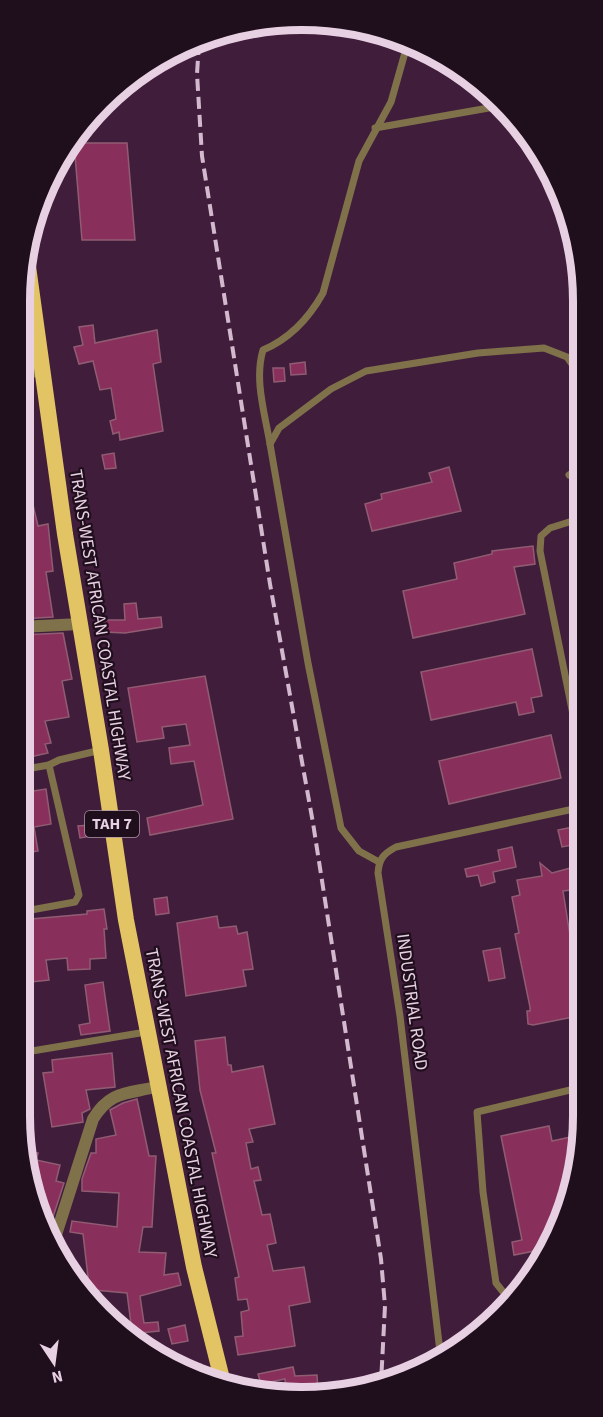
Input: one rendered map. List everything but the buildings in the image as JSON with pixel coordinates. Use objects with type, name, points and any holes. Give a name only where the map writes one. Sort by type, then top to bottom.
[{"type":"highway","name":"TRANS-WEST AFRICAN COASTAL HIGHWAY","points":[[31,289],[41,370],[126,920],[156,1088],[194,1267],[222,1375]]},
{"type":"street","points":[[30,372],[41,370]]},
{"type":"street","points":[[30,626],[80,624]]},
{"type":"street","points":[[57,1233],[93,1119],[102,1104],[120,1095],[156,1088]]},
{"type":"lane","points":[[405,51],[391,102],[358,161],[323,293],[313,312],[281,342],[263,350],[259,363],[260,387],[308,663],[341,828],[359,851],[379,862],[384,853],[396,847],[573,809]]},
{"type":"lane","points":[[375,128],[490,107]]},
{"type":"lane","points":[[270,444],[279,428],[331,389],[366,371],[478,353],[544,348],[567,357],[573,366]]},
{"type":"lane","points":[[569,474],[573,472]]},
{"type":"lane","points":[[573,521],[550,528],[541,536],[540,551],[573,714]]},
{"type":"lane","points":[[30,768],[101,750]]},
{"type":"lane","points":[[30,911],[67,906],[75,902],[79,895],[49,765]]},
{"type":"lane","name":"INDUSTRIAL ROAD","points":[[379,862],[378,873],[400,1016],[440,1349]]},
{"type":"lane","points":[[30,1051],[146,1032]]},
{"type":"lane","points":[[506,1295],[496,1282],[483,1192],[477,1112],[573,1089]]},
{"type":"railway","points":[[198,51],[197,74],[202,156],[270,584],[313,823],[381,1259],[385,1306],[381,1375]]}]
